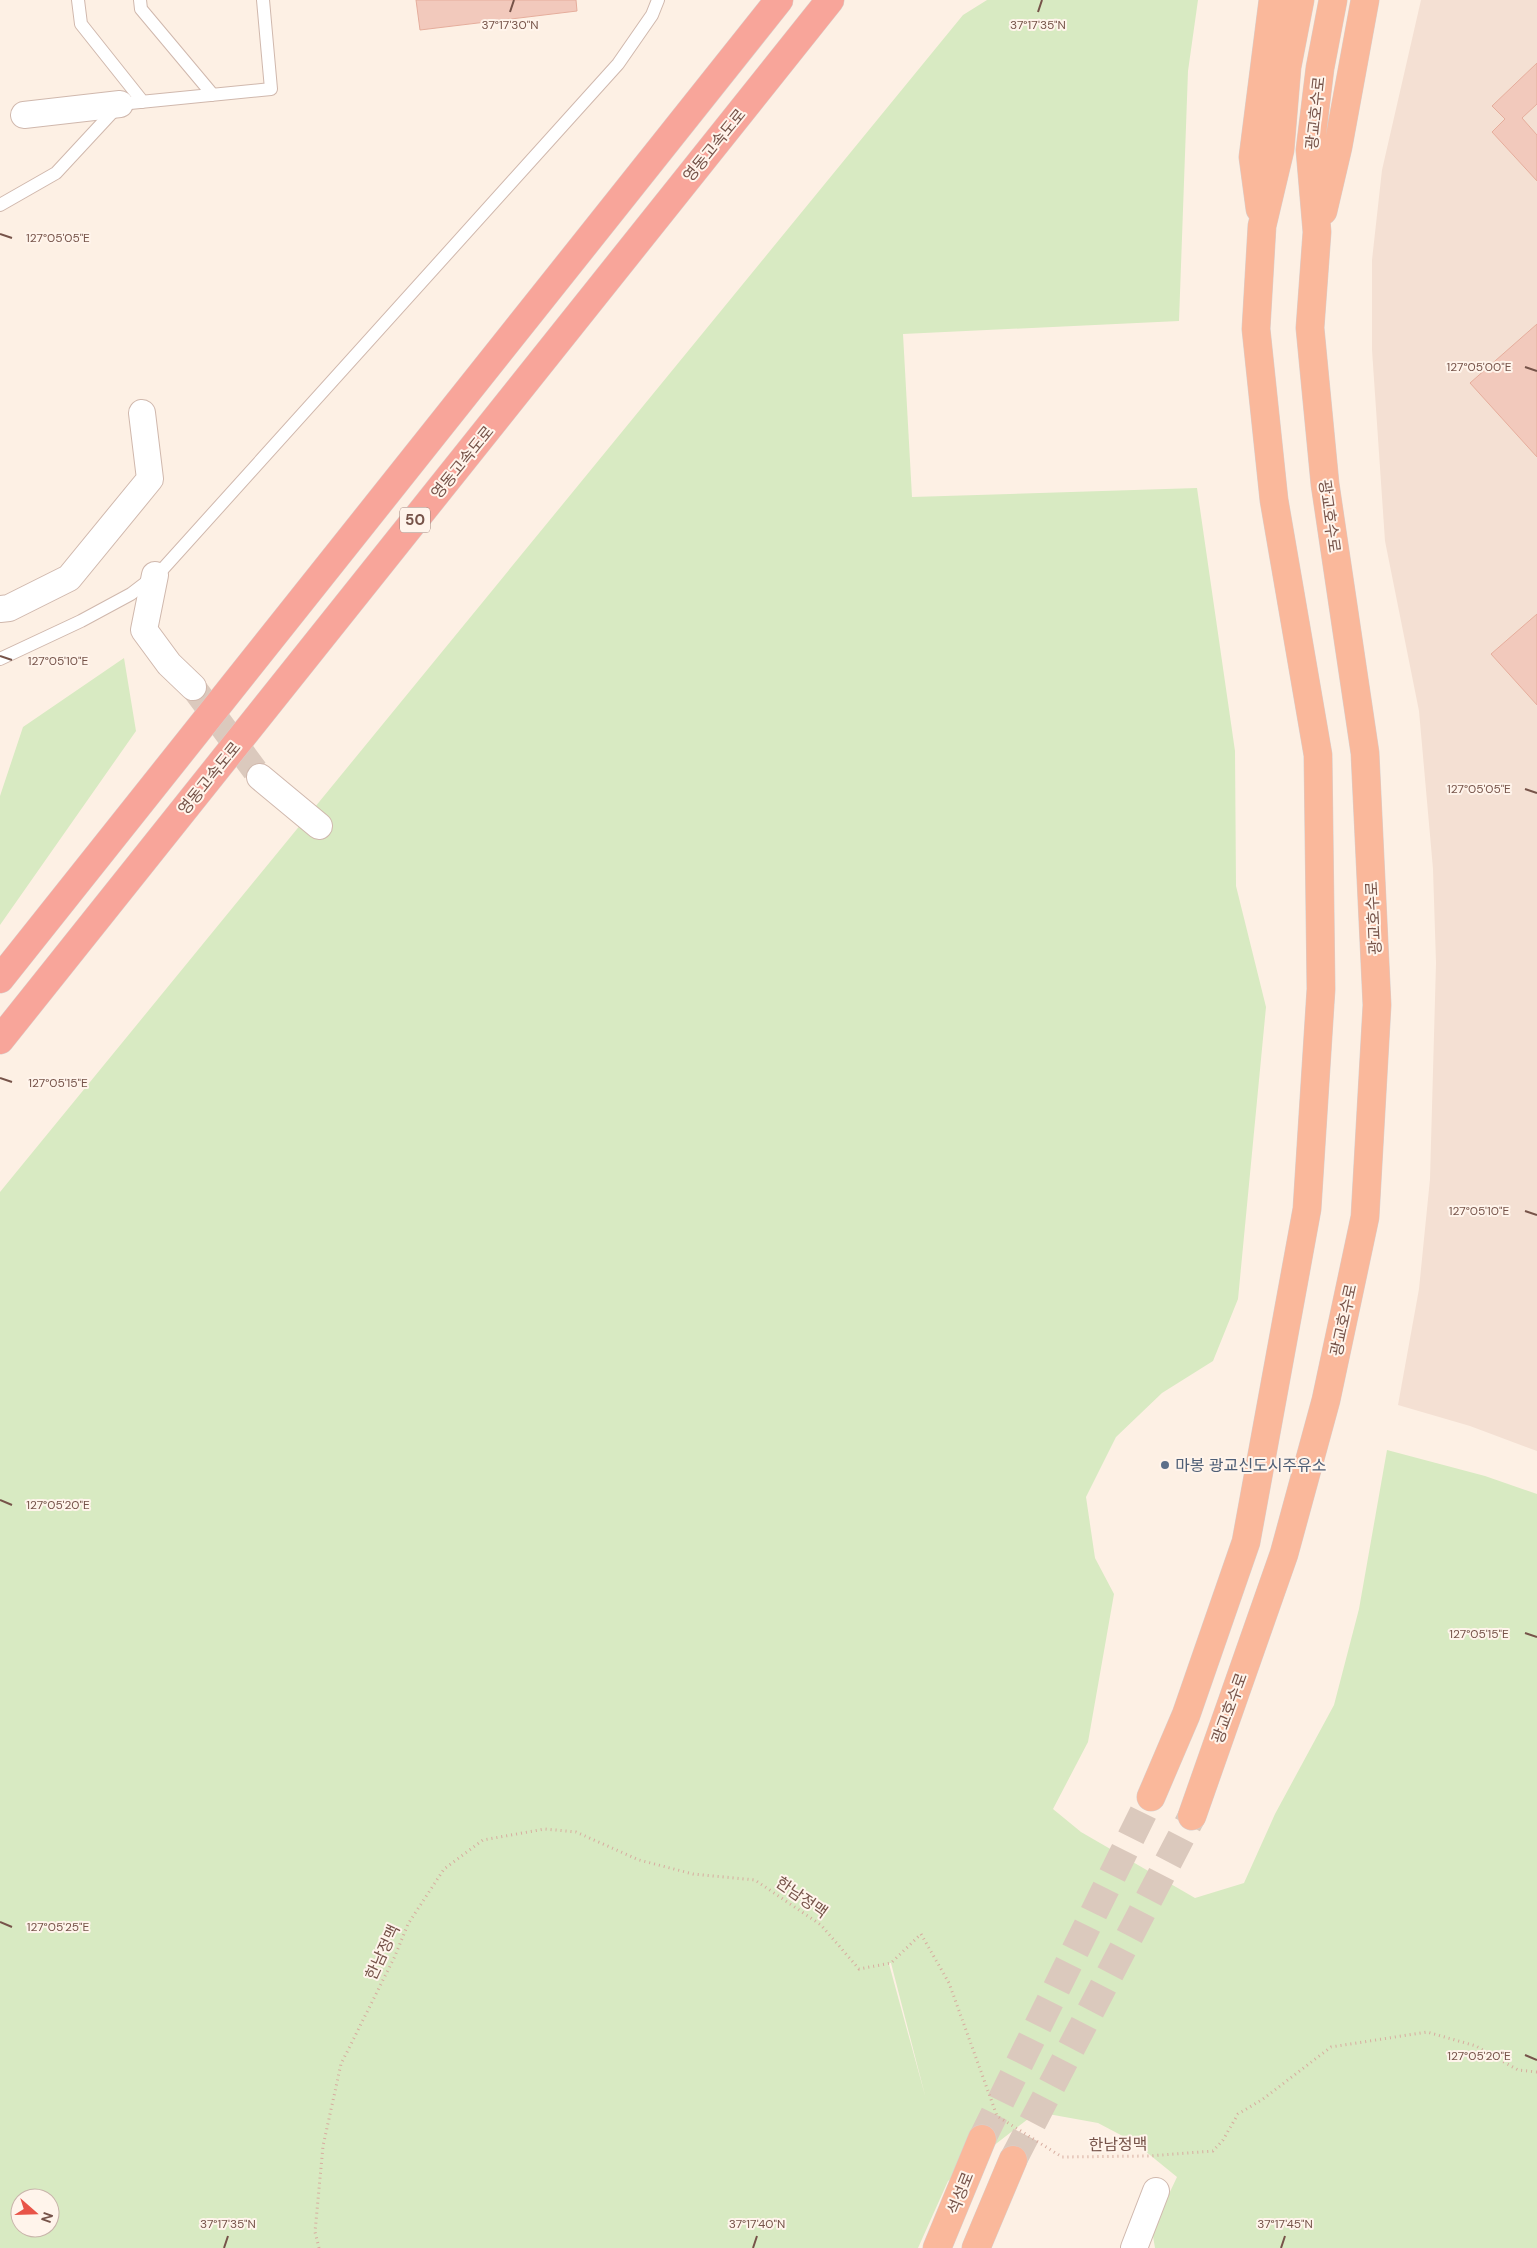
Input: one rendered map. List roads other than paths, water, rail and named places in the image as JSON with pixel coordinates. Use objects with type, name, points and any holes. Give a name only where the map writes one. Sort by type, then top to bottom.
[{"type":"highway","name":"50","points":[[0,979],[779,0]]},
{"type":"highway","name":"영동고속도로","points":[[0,1040],[830,0]]},
{"type":"highway","points":[[1262,226],[1253,157],[1273,0]]},
{"type":"highway","name":"광교호수로","points":[[1150,1797],[1186,1715],[1246,1542],[1307,1209],[1321,990],[1318,756],[1274,500],[1256,329],[1262,226],[1280,150],[1287,67],[1300,0]]},
{"type":"highway","name":"광교호수로","points":[[1192,1816],[1284,1554],[1326,1400],[1366,1217],[1378,1005],[1365,753],[1324,484],[1310,328],[1317,232],[1310,150],[1320,68],[1333,0]]},
{"type":"highway","points":[[1317,232],[1338,147],[1366,0]]},
{"type":"highway","name":"석성로","points":[[937,2248],[982,2139]]},
{"type":"highway","points":[[976,2248],[1014,2160]]},
{"type":"street","points":[[24,115],[132,103]]},
{"type":"street","points":[[0,610],[9,608],[69,578],[150,479],[142,413]]},
{"type":"street","points":[[155,575],[144,630],[169,664],[193,687]]},
{"type":"street","points":[[260,777],[320,826]]},
{"type":"street","points":[[1134,2248],[1156,2192]]},
{"type":"lane","points":[[78,0],[81,24],[132,103]]},
{"type":"lane","points":[[140,0],[141,9],[213,95]]},
{"type":"lane","points":[[0,205],[56,172],[132,103],[271,89],[263,0]]},
{"type":"lane","points":[[0,659],[98,612],[131,594],[155,575],[618,64],[652,15],[658,0]]},
{"type":"tunnel","points":[[193,687],[260,777]]},
{"type":"tunnel","points":[[982,2139],[1151,1797]]},
{"type":"tunnel","points":[[1013,2160],[1192,1816]]},
{"type":"place","name":"마봉 광교신도시주유소","points":[[1165,1465]]}]
